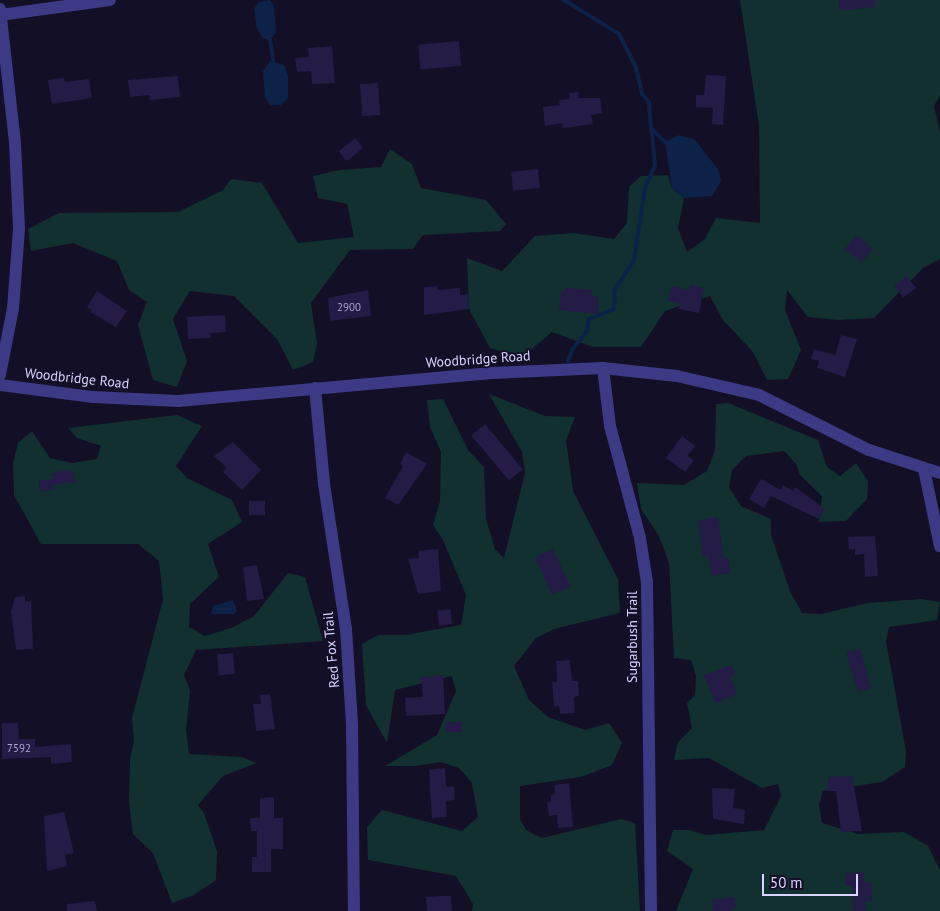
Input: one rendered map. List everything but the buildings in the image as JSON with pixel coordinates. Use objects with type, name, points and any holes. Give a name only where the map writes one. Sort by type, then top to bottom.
[{"type":"street","points":[[0,15],[110,0]]},
{"type":"street","points":[[0,9],[15,143],[19,229],[13,308],[0,375]]},
{"type":"street","name":"Woodbridge Road","points":[[0,385],[93,397],[178,401],[492,373],[603,368],[677,376],[759,395],[869,450],[940,473]]},
{"type":"street","name":"Sugarbush Trail","points":[[603,368],[610,426],[640,538],[647,582],[651,911]]},
{"type":"street","name":"Red Fox Trail","points":[[316,388],[325,486],[346,638],[352,724],[354,911]]},
{"type":"street","points":[[924,469],[940,546]]},
{"type":"green space","points":[[740,0],[940,0],[940,95],[934,106],[940,132],[940,259],[923,268],[874,318],[837,320],[808,317],[787,290],[785,310],[801,350],[788,379],[767,380],[753,352],[723,320],[710,296],[665,311],[641,347],[593,347],[552,332],[521,358],[490,348],[469,309],[467,258],[502,271],[535,236],[574,233],[614,239],[627,223],[629,187],[641,176],[668,175],[672,189],[684,198],[678,228],[687,252],[705,239],[716,218],[760,223],[759,126]]},
{"type":"green space","points":[[390,149],[412,164],[421,188],[486,200],[506,224],[500,231],[423,235],[413,249],[350,250],[311,303],[317,344],[313,362],[293,370],[277,339],[234,296],[190,291],[173,319],[187,361],[177,387],[153,380],[138,325],[147,302],[129,290],[117,261],[73,243],[31,251],[28,229],[59,213],[178,212],[223,190],[231,179],[262,183],[298,243],[354,237],[347,204],[318,198],[313,176],[339,170],[381,167]]},
{"type":"green space","points":[[489,394],[545,416],[575,417],[566,440],[573,491],[618,579],[620,613],[554,629],[536,638],[514,666],[529,700],[548,717],[585,730],[609,723],[622,743],[612,765],[581,777],[520,786],[520,819],[526,830],[542,838],[621,819],[635,823],[640,911],[472,911],[473,904],[456,876],[368,860],[367,827],[382,810],[462,831],[478,817],[472,783],[459,768],[441,762],[415,766],[385,766],[437,735],[456,691],[452,676],[395,690],[387,743],[366,705],[362,644],[378,635],[405,635],[461,625],[466,595],[443,540],[433,525],[440,501],[441,452],[430,427],[427,400],[443,399],[468,450],[484,467],[486,519],[495,549],[504,558],[525,473],[522,452]]},
{"type":"green space","points":[[728,403],[818,440],[827,467],[840,476],[856,463],[868,481],[867,499],[846,521],[819,522],[822,496],[800,475],[796,464],[784,451],[746,456],[732,470],[729,487],[741,506],[771,519],[771,535],[790,591],[802,613],[821,614],[868,603],[921,599],[940,602],[937,620],[889,627],[886,641],[906,751],[905,767],[882,782],[823,791],[819,805],[822,823],[858,834],[904,832],[928,846],[940,870],[940,911],[676,911],[693,869],[667,851],[673,830],[689,830],[706,835],[764,830],[781,796],[778,784],[762,788],[709,758],[674,760],[678,742],[692,728],[687,703],[695,695],[696,676],[691,660],[674,658],[669,563],[659,536],[641,509],[637,483],[684,485],[707,471],[715,450],[716,404]]},
{"type":"green space","points":[[177,415],[202,426],[176,466],[187,478],[232,500],[242,522],[208,544],[219,577],[190,604],[189,627],[205,636],[231,628],[254,616],[288,573],[305,577],[323,641],[196,650],[184,675],[190,691],[186,730],[189,754],[242,757],[256,763],[223,776],[198,805],[204,813],[217,851],[216,880],[194,895],[172,903],[153,853],[133,834],[129,802],[130,758],[134,742],[132,718],[163,599],[159,561],[138,544],[41,544],[14,495],[13,463],[18,443],[32,431],[50,458],[72,463],[97,459],[101,446],[77,438],[68,428]]},
{"type":"water","points":[[270,0],[274,6],[276,33],[269,40],[263,38],[257,29],[254,9],[258,2]]},
{"type":"water","points":[[270,61],[284,65],[288,76],[288,98],[281,105],[270,105],[265,98],[263,71]]},
{"type":"water","points":[[679,135],[694,139],[718,169],[721,181],[712,196],[684,198],[672,189],[665,142]]},
{"type":"water","points":[[233,600],[237,611],[234,614],[211,614],[213,606]]},
{"type":"waterway","points":[[564,0],[619,34],[636,68],[642,94],[649,102],[651,128],[665,142]]},
{"type":"waterway","points":[[270,39],[273,61]]},
{"type":"waterway","points":[[568,361],[572,350],[587,331],[589,319],[614,309],[615,290],[634,260],[645,188],[655,166],[652,131]]}]
